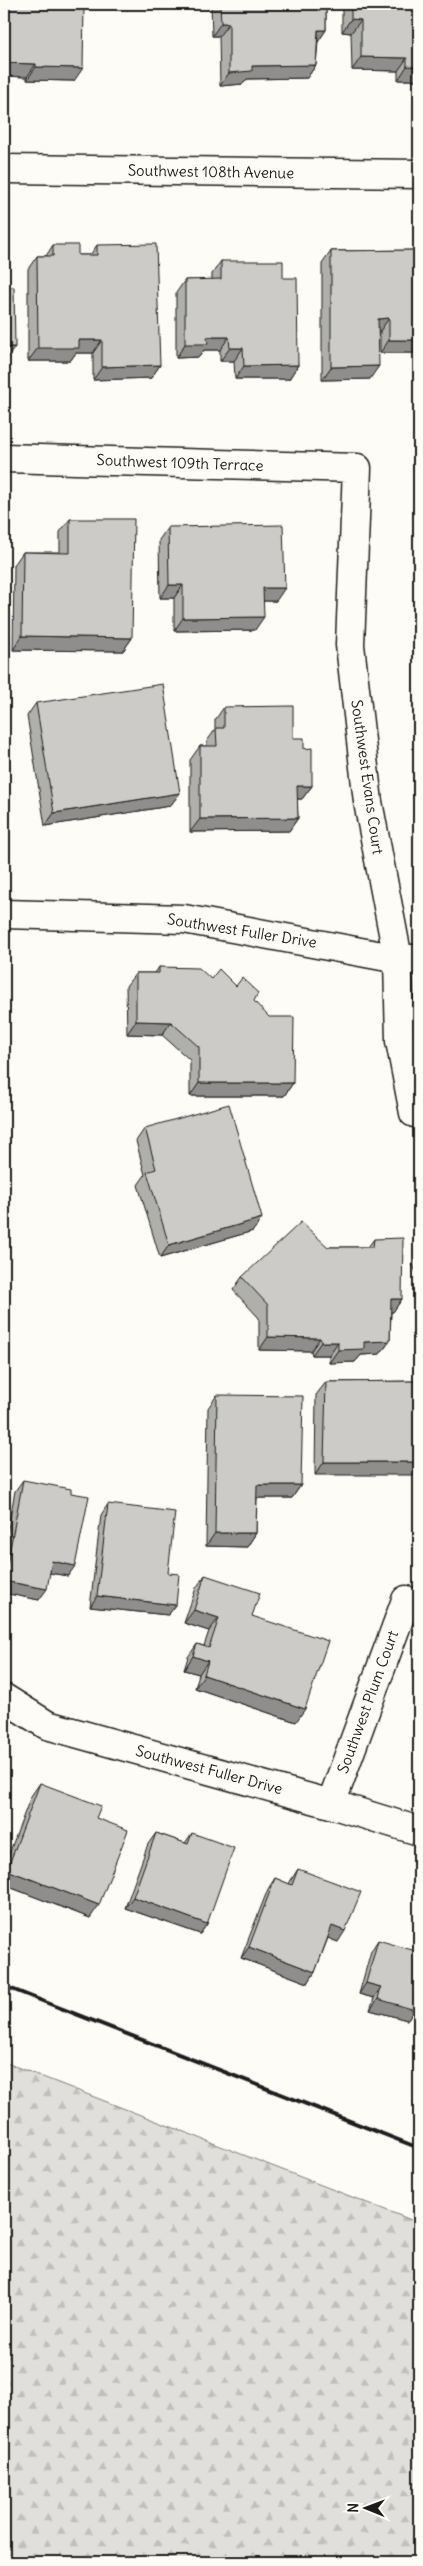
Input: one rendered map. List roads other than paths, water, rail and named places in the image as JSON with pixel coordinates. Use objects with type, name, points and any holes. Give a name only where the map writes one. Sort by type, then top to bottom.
[{"type":"street","name":"Southwest 108th Avenue","points":[[4,169],[419,174]]},
{"type":"street","name":"Southwest 109th Terrace","points":[[4,458],[357,468]]},
{"type":"street","name":"Southwest Evans Court","points":[[357,468],[350,645],[368,802],[409,959],[400,1041],[414,1113]]},
{"type":"street","name":"Southwest Fuller Drive","points":[[4,914],[184,918],[409,959]]},
{"type":"street","name":"Southwest Plum Court","points":[[331,1804],[406,1600]]},
{"type":"street","name":"Southwest Fuller Drive","points":[[4,1698],[48,1725],[331,1804],[419,1831]]},
{"type":"railway","points":[[4,1986],[419,2148]]}]
